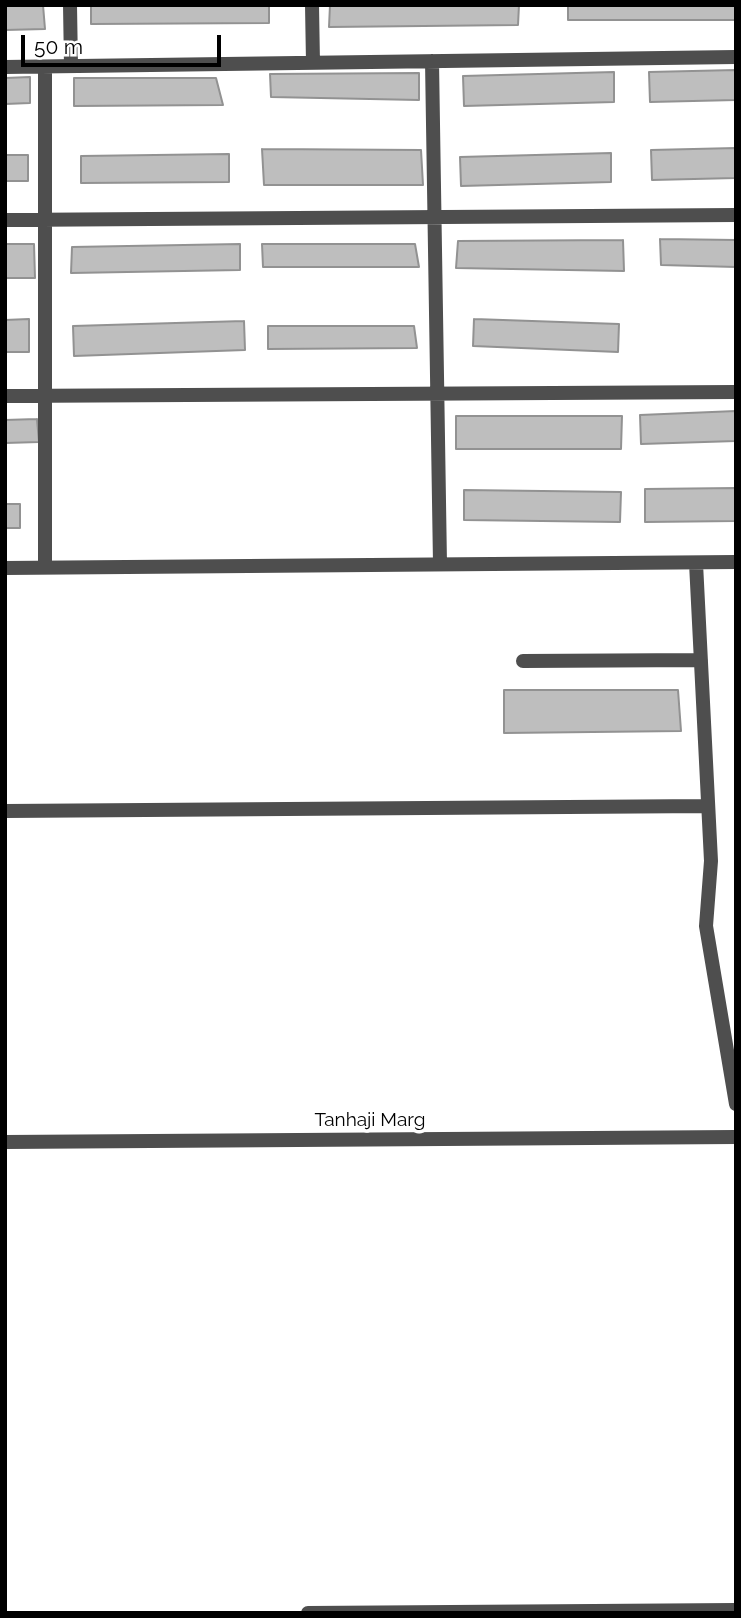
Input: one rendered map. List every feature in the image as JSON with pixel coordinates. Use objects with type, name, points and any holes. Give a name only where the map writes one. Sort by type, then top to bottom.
[{"type":"street","points":[[70,5],[71,66]]},
{"type":"street","points":[[312,5],[313,63]]},
{"type":"street","points":[[5,67],[736,57]]},
{"type":"street","points":[[432,61],[440,564]]},
{"type":"street","points":[[45,67],[45,567]]},
{"type":"street","points":[[5,220],[736,215]]},
{"type":"street","points":[[5,396],[736,391]]},
{"type":"street","points":[[5,568],[736,562]]},
{"type":"street","points":[[696,563],[711,861],[706,926],[736,1104]]},
{"type":"street","points":[[523,661],[701,660]]},
{"type":"street","points":[[5,811],[708,806]]},
{"type":"street","name":"Tanhaji Marg","points":[[5,1142],[736,1137]]},
{"type":"street","points":[[308,1613],[736,1611]]},
{"type":"building","points":[[5,5],[43,5],[45,29],[5,30]]},
{"type":"building","points":[[91,5],[269,5],[269,23],[91,24]]},
{"type":"building","points":[[330,5],[519,5],[518,25],[329,27]]},
{"type":"building","points":[[568,5],[736,5],[736,20],[568,20]]},
{"type":"building","points":[[736,70],[736,100],[650,102],[649,72]]},
{"type":"building","points":[[614,72],[614,102],[464,106],[463,76]]},
{"type":"building","points":[[419,73],[419,100],[271,97],[270,74]]},
{"type":"building","points":[[30,77],[30,103],[5,104],[5,78]]},
{"type":"building","points":[[74,78],[216,78],[223,105],[74,106]]},
{"type":"building","points":[[736,148],[736,178],[652,180],[651,150]]},
{"type":"building","points":[[262,149],[421,150],[423,185],[264,185]]},
{"type":"building","points":[[611,153],[611,182],[461,186],[460,157]]},
{"type":"building","points":[[229,154],[229,182],[81,183],[81,156]]},
{"type":"building","points":[[5,155],[28,155],[28,181],[5,181]]},
{"type":"building","points":[[660,239],[736,240],[736,267],[661,265]]},
{"type":"building","points":[[623,240],[624,271],[456,268],[458,241]]},
{"type":"building","points":[[5,244],[34,244],[35,278],[5,278]]},
{"type":"building","points":[[240,244],[240,270],[71,273],[72,247]]},
{"type":"building","points":[[262,244],[415,244],[419,267],[263,267]]},
{"type":"building","points":[[29,319],[29,352],[5,352],[5,320]]},
{"type":"building","points":[[474,319],[619,324],[618,352],[473,346]]},
{"type":"building","points":[[244,321],[245,350],[74,356],[73,326]]},
{"type":"building","points":[[268,326],[414,326],[417,348],[268,349]]},
{"type":"building","points":[[736,411],[736,441],[641,444],[640,415]]},
{"type":"building","points":[[456,416],[622,416],[621,449],[456,449]]},
{"type":"building","points":[[37,419],[39,442],[5,443],[5,420]]},
{"type":"building","points":[[736,488],[736,521],[645,522],[645,489]]},
{"type":"building","points":[[464,490],[621,492],[620,522],[464,520]]},
{"type":"building","points":[[5,504],[20,504],[20,528],[5,528]]},
{"type":"building","points":[[504,690],[678,690],[681,731],[504,733]]}]
